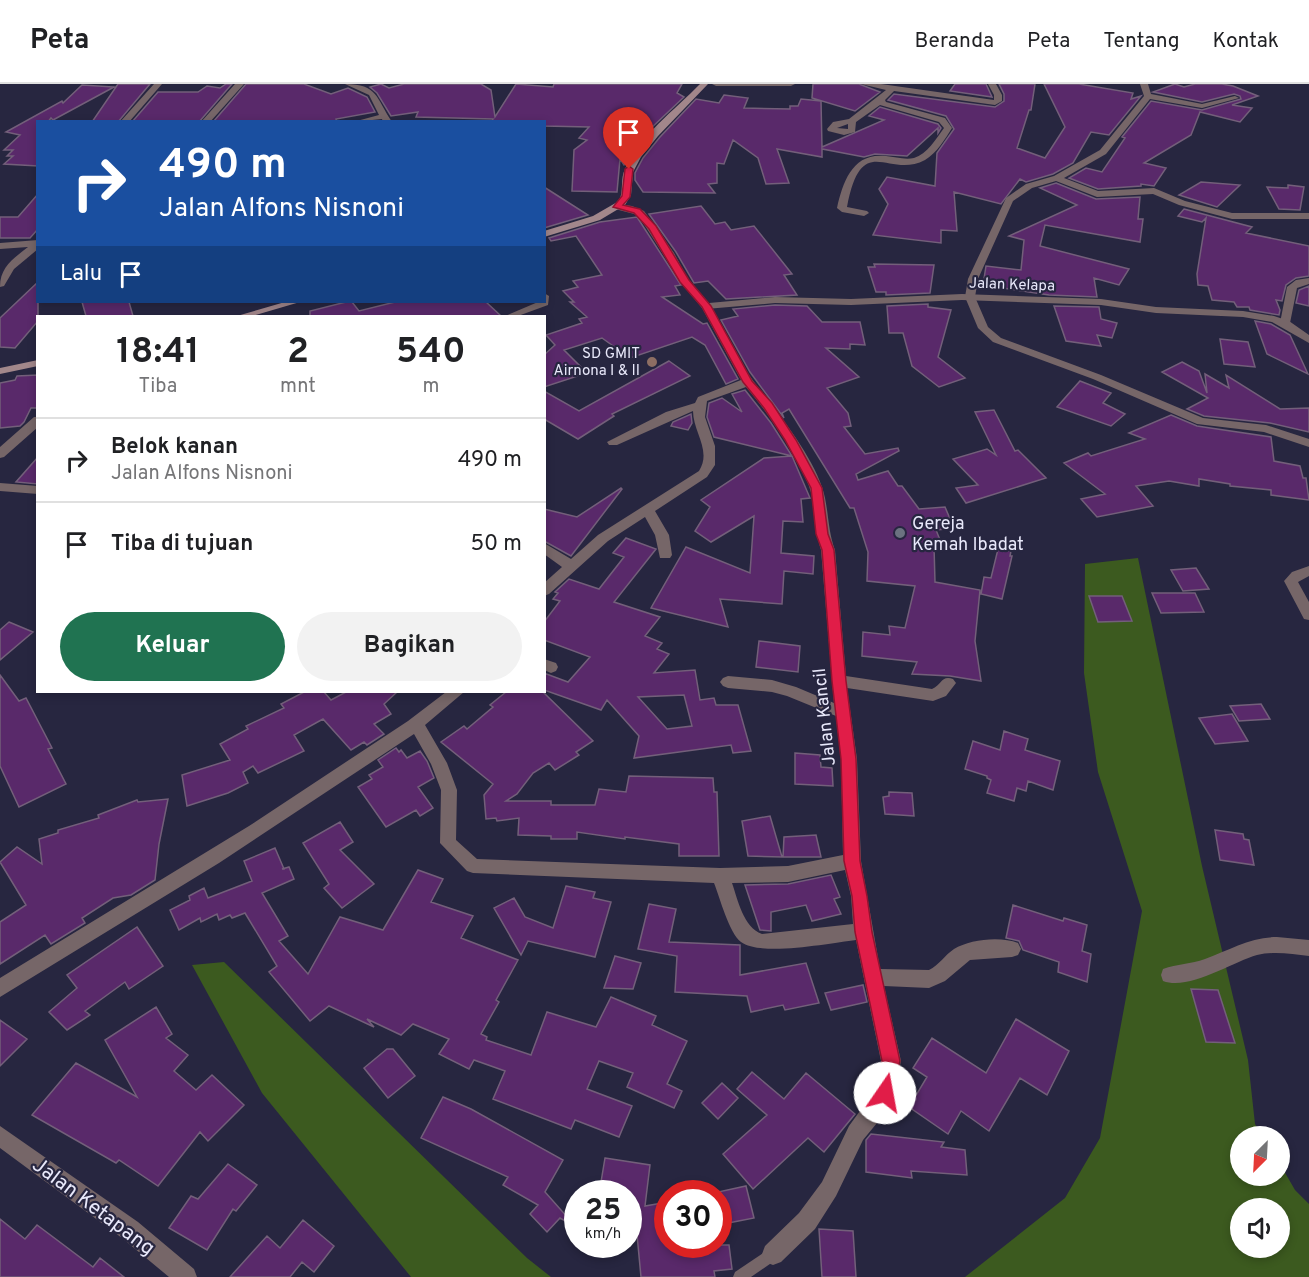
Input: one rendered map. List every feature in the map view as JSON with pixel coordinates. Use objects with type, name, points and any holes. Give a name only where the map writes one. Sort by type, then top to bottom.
[{"type":"main road","points":[[546,233],[618,207],[626,197],[629,169],[669,118],[704,84]]},
{"type":"main road","points":[[245,315],[281,303]]},
{"type":"main road","points":[[0,371],[36,363]]},
{"type":"street","points":[[126,120],[158,84]]},
{"type":"street","points":[[207,120],[240,84]]},
{"type":"street","points":[[349,84],[359,86],[377,97],[386,119]]},
{"type":"street","points":[[359,86],[369,84]]},
{"type":"street","points":[[716,84],[791,84]]},
{"type":"street","points":[[865,84],[995,103],[998,101],[998,94],[992,84]]},
{"type":"street","points":[[1144,84],[1148,96]]},
{"type":"street","points":[[852,121],[881,100],[892,88]]},
{"type":"street","points":[[1148,96],[1202,106],[1235,98]]},
{"type":"street","points":[[1148,96],[1106,150],[1057,178],[1036,183],[1009,200],[973,279],[970,297],[983,328],[1008,346],[1097,377],[1201,421],[1266,429],[1309,442]]},
{"type":"street","points":[[864,213],[842,208],[848,183],[861,163],[876,158],[916,160],[926,155],[948,128],[942,120],[885,105],[881,100]]},
{"type":"street","points":[[1057,178],[1097,194],[1154,191],[1182,203],[1232,216],[1309,216]]},
{"type":"street","name":"Jalan Kancil","points":[[618,207],[629,208],[641,213],[669,253],[685,282],[706,306],[748,382],[791,440],[816,488],[822,534],[828,550],[839,681],[849,759],[852,861],[860,896],[864,932],[891,1061],[885,1093],[856,1133],[828,1189],[807,1221],[773,1254]]},
{"type":"street","points":[[0,246],[36,243]]},
{"type":"street","points":[[0,284],[10,267],[36,245]]},
{"type":"street","points":[[1285,323],[1292,287],[1300,282],[1309,281]]},
{"type":"street","name":"Jalan Kelapa","points":[[706,306],[775,300],[851,302],[970,297],[1101,302],[1171,312],[1243,314],[1274,319],[1285,323],[1309,340]]},
{"type":"street","points":[[513,315],[544,303]]},
{"type":"street","points":[[546,589],[603,538],[706,470],[710,452],[707,437],[698,417],[699,405],[702,399],[748,382]]},
{"type":"street","points":[[613,442],[670,415],[699,405]]},
{"type":"street","points":[[0,454],[36,422]]},
{"type":"street","points":[[0,487],[36,490]]},
{"type":"street","points":[[647,508],[662,535],[665,555]]},
{"type":"street","points":[[546,548],[571,566]]},
{"type":"street","points":[[1309,571],[1297,575],[1291,581],[1309,615]]},
{"type":"street","points":[[839,681],[933,695],[941,692],[948,683]]},
{"type":"street","points":[[728,682],[772,686],[791,691],[843,713]]},
{"type":"street","points":[[0,988],[229,848],[417,725],[455,693]]},
{"type":"street","points":[[417,725],[439,763],[449,790],[448,843],[470,864],[485,868],[720,876],[788,874],[852,861]]},
{"type":"street","points":[[720,876],[741,929],[748,937],[762,942],[864,932]]},
{"type":"street","points":[[1170,975],[1191,974],[1260,946],[1281,944],[1309,948]]},
{"type":"street","points":[[874,977],[929,979],[938,976],[959,956],[971,951],[1012,949]]},
{"type":"street","name":"Jalan Ketapang","points":[[0,1136],[130,1230],[186,1277]]},
{"type":"lane","points":[[740,1277],[773,1254]]},
{"type":"green space","points":[[1138,558],[1202,866],[1248,1060],[1256,1126],[1230,1126],[1230,1186],[1290,1186],[1290,1181],[1309,1204],[1309,1277],[965,1277],[1065,1198],[1100,1138],[1142,911],[1098,772],[1084,673],[1085,564]]},
{"type":"green space","points":[[224,962],[527,1258],[551,1277],[411,1277],[262,1093],[192,965]]},
{"type":"building","points":[[118,84],[150,84],[120,120],[93,120]]},
{"type":"building","points":[[226,84],[232,84],[201,120],[134,120],[158,92],[198,92],[207,86],[220,88]]},
{"type":"building","points":[[246,84],[304,84],[331,94],[348,88],[367,97],[375,112],[336,120],[215,120]]},
{"type":"building","points":[[381,84],[389,88],[404,84],[481,84],[491,90],[495,117],[516,84],[553,87],[554,84],[682,84],[677,93],[684,97],[647,132],[624,165],[620,159],[617,192],[572,191],[574,150],[587,140],[579,138],[589,127],[546,126],[546,120],[416,117],[418,112],[391,116],[377,93],[370,87]]},
{"type":"building","points":[[813,84],[859,84],[880,92],[855,111],[812,98]]},
{"type":"building","points":[[955,84],[986,84],[992,97],[950,91]]},
{"type":"building","points":[[999,84],[1035,84],[1031,110],[1029,110],[1017,148],[1045,158],[1065,127],[1044,84],[1079,84],[1133,93],[1131,99],[1141,96],[1109,135],[1091,132],[1073,163],[1053,174],[1026,182],[1020,179],[1001,204],[954,192],[957,231],[941,230],[941,243],[873,235],[888,204],[879,189],[887,177],[935,186],[937,153],[954,129],[946,116],[888,100],[894,94],[995,107],[1004,101],[1004,94]]},
{"type":"building","points":[[1175,84],[1184,87],[1195,84],[1222,84],[1258,96],[1232,105],[1252,108],[1240,122],[1200,112],[1191,135],[1144,163],[1166,168],[1154,186],[1141,184],[1141,186],[1098,189],[1069,178],[1086,168],[1102,172],[1125,138],[1122,137],[1151,101],[1202,110],[1241,99],[1240,96],[1234,94],[1202,102],[1153,92]]},
{"type":"building","points":[[82,85],[114,87],[53,120],[51,118],[36,120],[36,166],[4,164],[13,156],[7,156],[13,150],[4,150],[20,135],[6,132],[62,101],[63,103]]},
{"type":"building","points":[[724,95],[748,98],[744,108],[790,109],[790,106],[798,106],[801,99],[821,101],[822,147],[884,120],[869,116],[880,107],[938,124],[941,128],[938,133],[938,128],[907,156],[875,154],[864,157],[822,149],[822,157],[777,149],[789,183],[766,184],[758,158],[733,140],[724,164],[717,163],[717,183],[708,184],[715,193],[643,192],[635,180],[635,173],[643,158],[660,137],[696,99],[719,103]]},
{"type":"building","points":[[1201,182],[1240,185],[1217,207],[1179,195]]},
{"type":"building","points":[[1056,183],[1096,199],[1140,197],[1138,219],[1143,219],[1140,242],[1045,225],[1040,246],[1129,269],[1119,285],[1094,278],[1097,297],[1049,295],[983,285],[986,266],[1021,270],[1024,240],[1009,236],[1077,205],[1040,188]]},
{"type":"building","points":[[1288,185],[1304,187],[1300,210],[1279,209],[1267,187],[1288,188]]},
{"type":"building","points":[[546,188],[588,215],[546,227]]},
{"type":"building","points":[[36,196],[36,231],[30,238],[0,238],[0,217],[18,217]]},
{"type":"building","points":[[701,206],[715,224],[725,222],[731,230],[754,226],[792,274],[784,275],[797,295],[726,299],[708,281],[694,283],[676,252],[649,214]]},
{"type":"building","points":[[1184,209],[1252,227],[1246,233],[1309,246],[1309,276],[1296,278],[1286,285],[1282,301],[1276,300],[1280,310],[1279,315],[1250,310],[1249,307],[1237,307],[1234,302],[1212,300],[1208,286],[1198,285],[1197,274],[1206,218],[1202,222],[1178,216]]},
{"type":"building","points":[[637,217],[681,285],[675,286],[680,295],[662,297],[703,324],[707,323],[738,379],[726,384],[705,345],[692,337],[630,358],[602,338],[564,350],[587,373],[546,386],[546,353],[555,345],[546,335],[582,323],[579,319],[587,317],[570,302],[574,302],[563,291],[578,287],[573,281],[602,275],[576,236],[551,241],[549,238],[600,222]]},
{"type":"building","points":[[874,264],[934,265],[930,293],[886,295],[886,292],[876,292],[868,267],[875,267]]},
{"type":"building","points":[[36,284],[38,315],[36,315],[36,323],[15,348],[0,347],[0,318]]},
{"type":"building","points":[[1309,286],[1309,306],[1296,303],[1299,290]]},
{"type":"building","points":[[82,303],[129,303],[133,315],[86,315]]},
{"type":"building","points":[[342,303],[353,303],[359,311],[391,303],[487,303],[500,315],[310,315],[310,311]]},
{"type":"building","points":[[928,304],[928,307],[951,310],[938,357],[965,378],[939,387],[912,366],[903,333],[889,333],[887,306]]},
{"type":"building","points":[[775,305],[807,306],[822,322],[860,322],[865,345],[850,344],[850,349],[826,348],[859,377],[827,388],[848,413],[851,426],[844,427],[865,454],[898,448],[899,451],[856,474],[858,480],[888,471],[919,509],[945,507],[954,528],[936,530],[942,545],[934,546],[935,582],[980,590],[975,641],[981,681],[950,676],[912,674],[917,662],[862,656],[863,632],[890,635],[889,626],[905,628],[915,586],[867,581],[868,552],[854,508],[850,508],[789,409],[782,413],[784,418],[750,372],[721,320],[738,316],[733,309]]},
{"type":"building","points":[[1054,306],[1099,307],[1101,319],[1117,323],[1112,338],[1097,335],[1101,346],[1066,341]]},
{"type":"building","points":[[1255,321],[1271,324],[1290,335],[1308,374],[1267,354]]},
{"type":"building","points":[[1220,339],[1248,342],[1255,367],[1224,364]]},
{"type":"building","points":[[669,361],[690,376],[612,414],[614,416],[578,439],[546,420],[546,392],[579,411]]},
{"type":"building","points":[[1182,362],[1199,371],[1207,393],[1205,374],[1229,388],[1226,375],[1280,409],[1309,408],[1309,432],[1270,423],[1204,416],[1187,409],[1208,398],[1162,372]]},
{"type":"building","points":[[36,375],[36,408],[31,408],[20,426],[0,428],[0,383],[15,380],[17,376]]},
{"type":"building","points":[[1080,381],[1111,393],[1103,403],[1125,414],[1111,426],[1057,407]]},
{"type":"building","points":[[745,390],[771,423],[792,456],[714,437],[707,417],[709,403],[722,398],[742,412],[732,394]]},
{"type":"building","points":[[994,410],[1015,451],[1018,450],[1046,478],[966,503],[956,488],[978,485],[953,459],[987,449],[996,455],[975,412]]},
{"type":"building","points":[[691,414],[692,423],[688,430],[671,426],[673,422]]},
{"type":"building","points":[[1171,415],[1197,426],[1271,437],[1274,461],[1300,466],[1303,478],[1306,478],[1309,500],[1271,495],[1271,490],[1230,486],[1230,484],[1199,479],[1199,486],[1169,481],[1136,486],[1153,506],[1097,517],[1081,499],[1105,494],[1064,463],[1088,453],[1091,456],[1145,439],[1129,433]]},
{"type":"building","points":[[792,456],[810,498],[801,499],[803,522],[783,521],[781,553],[814,556],[813,574],[784,571],[782,604],[720,599],[728,627],[651,608],[686,547],[750,573],[754,516],[711,542],[695,531],[710,507],[701,500],[764,458]]},
{"type":"building","points":[[36,459],[36,484],[16,482]]},
{"type":"building","points":[[622,489],[571,556],[546,542],[546,509],[577,517]]},
{"type":"building","points":[[626,538],[656,549],[614,602],[660,617],[645,636],[662,643],[657,649],[669,654],[654,673],[695,670],[700,700],[714,698],[716,705],[738,705],[751,751],[733,753],[731,745],[634,758],[639,736],[607,700],[601,710],[546,691],[546,674],[568,682],[590,657],[546,641],[546,619],[560,601],[553,599],[558,593],[555,592],[569,579],[599,589],[624,557],[613,553]],"holes":[[[684,695],[692,726],[667,729],[638,697]]]},
{"type":"building","points":[[998,549],[1011,551],[1010,556],[1012,556],[1002,599],[981,594],[984,577],[991,578]]},
{"type":"building","points":[[1196,568],[1209,589],[1183,591],[1171,570]]},
{"type":"building","points":[[1152,593],[1195,593],[1204,612],[1161,613]]},
{"type":"building","points":[[1089,596],[1122,596],[1132,621],[1098,622]]},
{"type":"building","points":[[9,622],[33,632],[0,660],[0,630]]},
{"type":"building","points":[[759,641],[800,646],[798,672],[756,667]]},
{"type":"building","points":[[0,675],[19,701],[26,698],[52,748],[48,749],[66,784],[19,807],[0,766]]},
{"type":"building","points":[[302,693],[325,693],[331,700],[344,693],[396,693],[384,704],[391,714],[374,724],[384,734],[367,745],[364,742],[351,750],[323,719],[294,735],[304,751],[258,773],[253,766],[243,772],[248,783],[228,793],[187,806],[182,775],[230,760],[220,744],[248,729],[246,726],[284,708],[281,704]]},
{"type":"building","points":[[505,693],[544,693],[593,741],[576,752],[579,755],[555,770],[549,763],[533,773],[517,794],[506,801],[551,801],[551,805],[595,805],[599,789],[626,792],[629,776],[713,778],[714,792],[717,792],[719,856],[679,856],[679,844],[625,837],[625,839],[577,832],[577,839],[518,835],[519,818],[497,821],[496,818],[486,819],[484,795],[493,784],[441,742],[464,726],[467,729],[493,707],[490,705]]},
{"type":"building","points":[[1261,704],[1270,719],[1239,721],[1230,706]]},
{"type":"building","points":[[1232,714],[1248,741],[1215,744],[1199,718]]},
{"type":"building","points":[[1004,731],[1028,739],[1025,750],[1060,761],[1053,790],[1028,781],[1026,791],[1017,788],[1014,801],[987,793],[991,780],[987,776],[965,769],[973,741],[1000,750]]},
{"type":"building","points":[[396,748],[399,752],[401,750],[407,758],[420,751],[427,761],[434,778],[418,787],[433,808],[420,816],[416,810],[386,827],[358,787],[372,779],[369,775],[383,767],[378,760]]},
{"type":"building","points":[[795,753],[820,755],[821,767],[832,768],[833,786],[795,784]]},
{"type":"building","points":[[889,792],[912,793],[914,816],[885,814],[883,797],[889,796]]},
{"type":"building","points":[[168,799],[155,880],[131,895],[113,898],[82,918],[85,923],[51,944],[45,935],[0,964],[0,922],[26,905],[0,862],[17,847],[42,864],[39,839],[58,833],[58,830],[99,818],[98,815],[137,800],[138,802]]},
{"type":"building","points":[[770,816],[782,857],[748,856],[742,821]]},
{"type":"building","points":[[340,822],[353,842],[340,850],[374,884],[342,908],[324,888],[329,884],[303,843]]},
{"type":"building","points":[[1215,830],[1243,834],[1244,839],[1249,840],[1254,865],[1220,860]]},
{"type":"building","points":[[816,835],[821,857],[783,857],[784,837]]},
{"type":"building","points":[[275,848],[284,868],[289,867],[294,879],[262,893],[288,936],[279,941],[308,974],[340,917],[383,930],[418,870],[443,879],[431,902],[473,916],[461,938],[518,960],[481,1034],[487,1037],[486,1040],[531,1055],[547,1012],[596,1027],[611,997],[656,1016],[652,1025],[687,1041],[667,1084],[682,1091],[674,1108],[627,1087],[633,1073],[599,1061],[587,1089],[632,1106],[619,1137],[575,1120],[571,1129],[493,1099],[505,1071],[474,1060],[469,1069],[439,1054],[449,1039],[413,1024],[401,1035],[367,1019],[374,1027],[329,1006],[310,1021],[269,972],[277,966],[245,913],[232,918],[230,915],[219,920],[217,914],[201,922],[200,918],[179,930],[170,910],[190,900],[189,896],[204,888],[208,898],[252,881],[244,861]]},
{"type":"building","points":[[831,875],[840,897],[834,899],[841,914],[812,921],[806,905],[771,912],[771,931],[760,930],[745,885],[788,884]]},
{"type":"building","points":[[566,886],[595,892],[593,898],[611,902],[595,957],[528,941],[521,955],[494,908],[514,898],[525,917],[553,928]]},
{"type":"building","points":[[649,904],[676,909],[669,942],[740,945],[740,975],[806,963],[819,1003],[785,1010],[783,1005],[751,1012],[747,996],[675,992],[677,956],[638,949]]},
{"type":"building","points":[[1013,905],[1063,921],[1064,918],[1087,925],[1082,951],[1091,954],[1087,982],[1058,972],[1059,962],[1023,950],[1019,941],[1006,938]]},
{"type":"building","points":[[137,927],[163,966],[129,989],[125,982],[85,1011],[90,1015],[67,1030],[49,1012],[77,988],[67,975]]},
{"type":"building","points":[[615,956],[641,963],[633,989],[604,988]]},
{"type":"building","points":[[863,985],[867,1002],[831,1010],[825,993]]},
{"type":"building","points":[[1191,989],[1218,990],[1235,1043],[1206,1042]]},
{"type":"building","points":[[156,1007],[172,1034],[166,1038],[188,1055],[174,1071],[196,1090],[212,1075],[244,1105],[208,1141],[200,1132],[158,1186],[119,1160],[116,1163],[32,1115],[76,1063],[137,1097],[105,1040]]},
{"type":"building","points":[[1016,1019],[1069,1051],[1047,1095],[1020,1078],[989,1131],[961,1111],[948,1134],[909,1107],[927,1077],[913,1068],[932,1038],[986,1073]]},
{"type":"building","points":[[0,1020],[27,1039],[0,1066]]},
{"type":"building","points":[[387,1049],[393,1049],[415,1076],[388,1098],[364,1068]]},
{"type":"building","points":[[752,1072],[784,1099],[806,1073],[855,1114],[824,1152],[808,1138],[753,1189],[723,1154],[767,1115],[737,1089]]},
{"type":"building","points":[[722,1083],[738,1098],[718,1119],[702,1103]]},
{"type":"building","points":[[443,1097],[471,1109],[563,1160],[545,1192],[564,1213],[564,1220],[560,1218],[547,1232],[530,1214],[538,1205],[503,1185],[508,1177],[421,1138]]},
{"type":"building","points":[[871,1134],[944,1142],[941,1147],[965,1150],[967,1175],[911,1171],[912,1178],[866,1172],[866,1140]]},
{"type":"building","points":[[605,1158],[650,1165],[645,1206],[654,1204],[654,1258],[731,1258],[732,1269],[714,1271],[715,1277],[641,1277],[639,1258],[642,1258],[642,1180],[601,1180]]},
{"type":"building","points":[[228,1164],[257,1185],[236,1211],[233,1209],[207,1250],[169,1228],[191,1196],[198,1199]]},
{"type":"building","points":[[746,1186],[754,1218],[732,1222],[732,1189]]},
{"type":"building","points":[[0,1219],[25,1239],[37,1225],[93,1267],[100,1258],[124,1277],[0,1277]]},
{"type":"building","points":[[303,1220],[334,1246],[314,1272],[302,1262],[290,1277],[230,1277],[267,1236],[280,1248]]},
{"type":"building","points":[[819,1229],[853,1231],[856,1277],[822,1277]]},
{"type":"place","name":"SD GMIT Airnona I & II","points":[[652,362]]},
{"type":"place","name":"Gereja Kemah Ibadat","points":[[900,533]]},
{"type":"route","points":[[629,169],[626,197],[618,207],[641,213],[653,228],[685,282],[706,306],[748,382],[791,440],[816,488],[822,534],[828,550],[839,681],[849,759],[852,861],[860,896],[864,932],[891,1061],[885,1093]]}]
